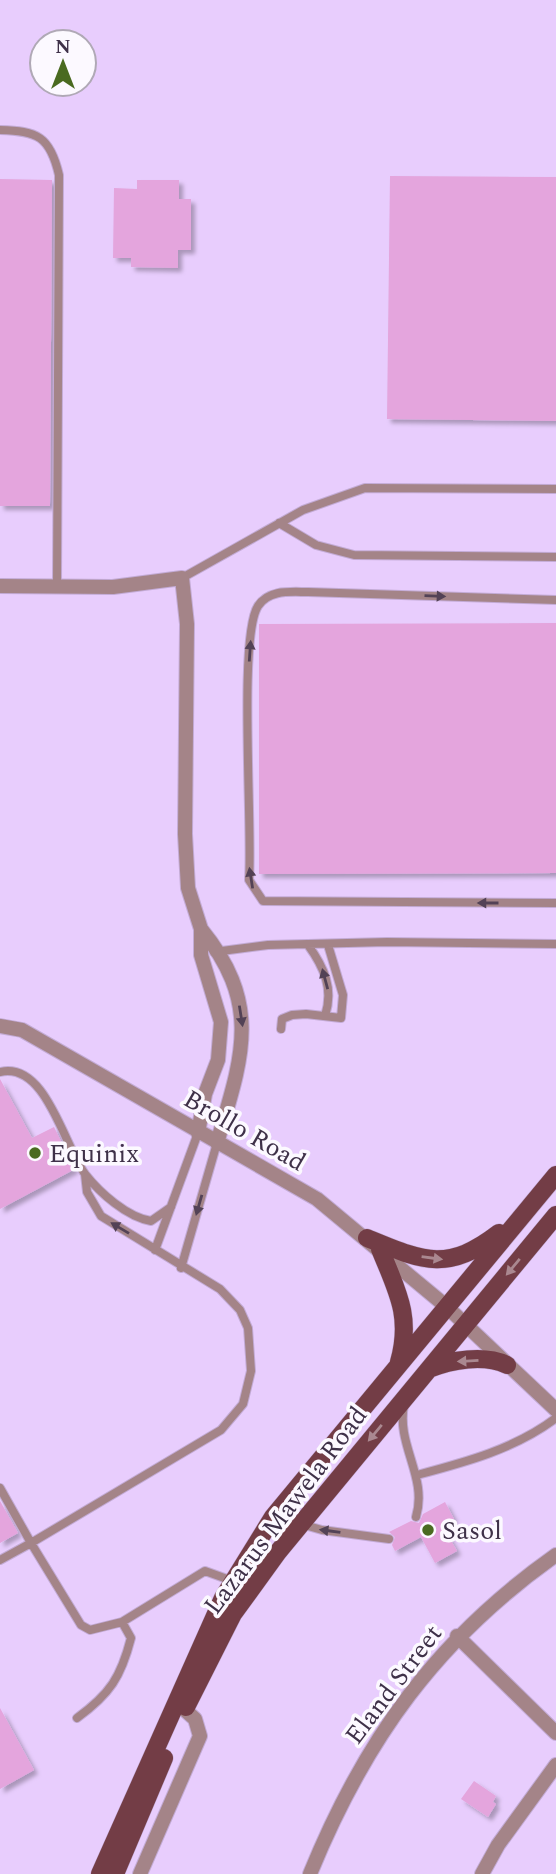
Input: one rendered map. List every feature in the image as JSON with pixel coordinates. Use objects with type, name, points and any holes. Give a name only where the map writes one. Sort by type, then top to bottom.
[{"type":"main road","points":[[447,1307],[556,1175]]},
{"type":"main road","points":[[373,1243],[415,1256],[456,1258],[485,1244],[527,1210]]},
{"type":"main road","name":"Lazarus Mawela Road","points":[[115,1874],[185,1710],[225,1628],[251,1588],[300,1524],[556,1215]]},
{"type":"main road","points":[[373,1243],[404,1312],[404,1346],[398,1369]]},
{"type":"main road","name":"Lazarus Mawela Road","points":[[100,1874],[232,1581],[273,1517],[447,1307]]},
{"type":"main road","points":[[429,1369],[462,1361],[498,1361],[507,1365]]},
{"type":"street","points":[[0,586],[113,587],[182,578],[187,624],[185,859],[188,888],[201,929],[201,955],[218,1008],[221,1042],[205,1094],[198,1133]]},
{"type":"street","points":[[201,929],[219,951],[238,996],[244,1042],[217,1143]]},
{"type":"street","name":"Brollo Road","points":[[0,1026],[22,1030],[317,1199],[447,1307],[556,1410]]},
{"type":"street","name":"Eland Street","points":[[310,1874],[332,1821],[368,1755],[401,1705],[457,1636],[490,1606],[556,1556]]},
{"type":"street","points":[[457,1636],[556,1733]]},
{"type":"street","points":[[140,1874],[200,1736],[195,1719],[185,1710]]},
{"type":"street","points":[[482,1874],[498,1845],[556,1765]]},
{"type":"lane","points":[[0,130],[24,131],[38,136],[52,152],[59,175],[57,587]]},
{"type":"lane","points":[[182,578],[303,510],[365,488],[556,489]]},
{"type":"lane","points":[[279,523],[316,545],[354,555],[556,557]]},
{"type":"lane","points":[[556,600],[308,592],[284,592],[265,599],[253,619],[249,674],[249,880],[263,901],[275,902],[556,903]]},
{"type":"lane","points":[[201,955],[268,945],[387,942],[556,944]]},
{"type":"lane","points":[[308,945],[327,977],[328,1006],[325,1016]]},
{"type":"lane","points":[[281,1029],[282,1019],[292,1015],[341,1018],[343,995],[328,945]]},
{"type":"lane","points":[[0,1072],[8,1070],[26,1075],[42,1091],[85,1174],[87,1192],[101,1216],[181,1268],[220,1289],[240,1310],[248,1328],[251,1371],[243,1404],[222,1430],[0,1560]]},
{"type":"lane","points":[[155,1250],[198,1133]]},
{"type":"lane","points":[[181,1268],[217,1143]]},
{"type":"lane","points":[[85,1174],[137,1219],[151,1221],[171,1207]]},
{"type":"lane","points":[[405,1397],[402,1433],[417,1475],[416,1517]]},
{"type":"lane","points":[[417,1475],[500,1449],[536,1432],[556,1418]]},
{"type":"lane","points":[[0,1488],[81,1625],[90,1630],[122,1622],[205,1571],[251,1588]]},
{"type":"lane","points":[[300,1524],[322,1530],[389,1539]]},
{"type":"lane","points":[[78,1718],[104,1698],[124,1666],[131,1638],[122,1622]]},
{"type":"building","points":[[390,176],[556,177],[556,421],[387,419]]},
{"type":"building","points":[[0,179],[52,180],[50,506],[0,506]]},
{"type":"building","points":[[137,180],[179,180],[179,199],[191,199],[191,250],[178,250],[178,268],[131,267],[131,258],[113,258],[114,188],[137,189]]},
{"type":"building","points":[[556,623],[556,873],[259,874],[259,624]]},
{"type":"building","name":"Equinix","points":[[0,1079],[32,1138],[54,1127],[75,1169],[0,1209]]},
{"type":"building","points":[[0,1501],[18,1533],[0,1543]]},
{"type":"building","points":[[445,1502],[454,1519],[442,1525],[457,1551],[435,1563],[421,1537],[395,1551],[392,1545],[395,1537],[389,1532],[411,1521],[419,1523],[423,1514]]},
{"type":"building","points":[[0,1708],[34,1770],[0,1789]]},
{"type":"building","points":[[474,1781],[496,1796],[493,1802],[496,1804],[488,1817],[461,1799]]},
{"type":"place","name":"Equinix","points":[[35,1153]]},
{"type":"place","name":"Sasol","points":[[428,1530]]}]
